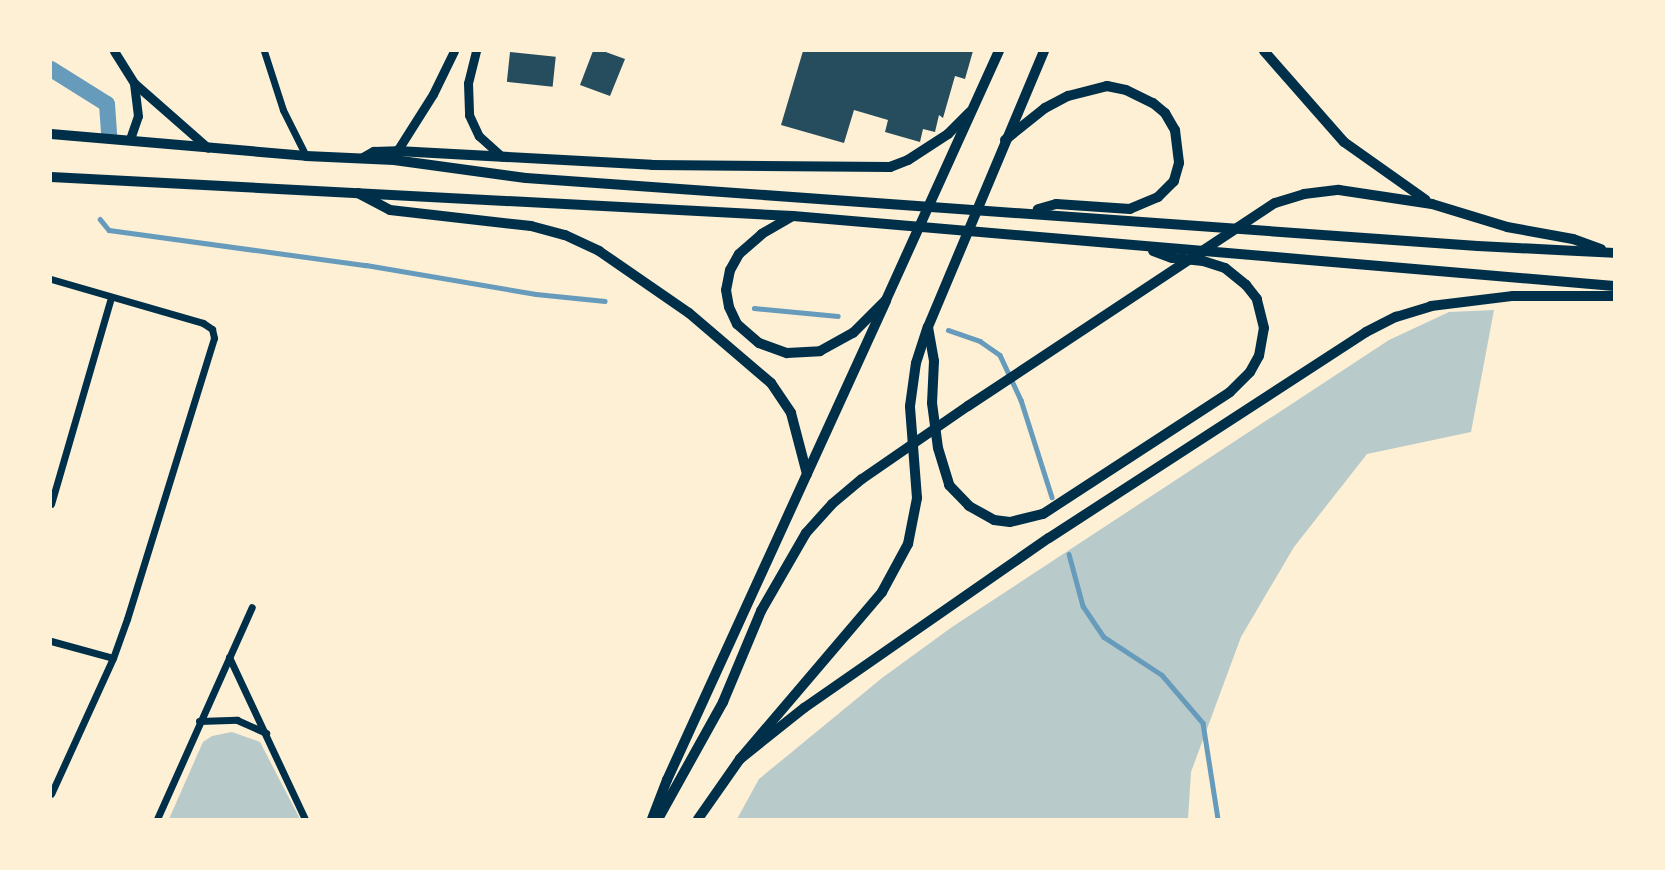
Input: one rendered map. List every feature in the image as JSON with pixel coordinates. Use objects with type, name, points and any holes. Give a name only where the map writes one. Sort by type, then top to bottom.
[{"type":"main road","points":[[655,819],[667,780],[999,51]]},
{"type":"main road","points":[[698,819],[740,760],[882,592],[908,544],[917,498],[910,406],[916,363],[1003,141],[1044,51]]},
{"type":"main road","points":[[1264,51],[1344,142],[1432,204]]},
{"type":"main road","points":[[1003,141],[1045,108],[1068,96],[1107,86],[1126,90],[1153,103],[1165,113],[1175,130],[1179,163],[1174,181],[1158,197],[1130,209],[1056,204],[1028,212]]},
{"type":"main road","points":[[363,159],[374,152],[397,151],[679,165],[890,167],[908,160],[948,135],[970,112]]},
{"type":"main road","points":[[51,134],[363,159],[526,178],[1478,246],[1612,252]]},
{"type":"main road","points":[[51,177],[793,216],[1614,286]]},
{"type":"main road","points":[[655,819],[723,702],[761,611],[806,533],[832,504],[862,479],[968,406],[1275,203],[1304,194],[1339,190],[1432,204],[1507,227],[1573,239],[1612,252]]},
{"type":"main road","points":[[358,193],[390,210],[531,226],[565,235],[599,251],[690,313],[771,383],[790,413],[807,474]]},
{"type":"main road","points":[[793,216],[762,234],[739,254],[730,270],[726,290],[729,307],[737,324],[759,343],[787,354],[820,351],[853,333],[886,300]]},
{"type":"main road","points":[[928,327],[934,361],[935,426],[949,485],[969,506],[994,520],[1010,522],[1043,514],[1230,392],[1250,372],[1259,356],[1264,328],[1257,299],[1237,275],[1203,261],[1172,258],[1144,247]]},
{"type":"main road","points":[[740,760],[804,708],[1049,538],[1366,332],[1396,317],[1430,306],[1513,296],[1614,296]]},
{"type":"street","points":[[114,51],[134,83],[208,148]]},
{"type":"street","points":[[264,51],[283,110],[306,156]]},
{"type":"street","points":[[397,151],[433,94],[454,51]]},
{"type":"street","points":[[476,51],[468,83],[469,115],[479,136],[503,158]]},
{"type":"street","points":[[130,139],[138,116],[134,83]]},
{"type":"street","points":[[51,279],[203,323],[212,329],[214,338],[154,538],[113,658],[51,794]]},
{"type":"street","points":[[51,504],[111,298]]},
{"type":"street","points":[[157,819],[252,607]]},
{"type":"street","points":[[51,641],[113,658]]},
{"type":"street","points":[[229,657],[305,819]]},
{"type":"street","points":[[199,721],[237,720],[266,733]]},
{"type":"shaded area","points":[[1494,310],[1471,432],[1367,454],[1294,547],[1241,637],[1191,772],[1188,819],[737,819],[759,779],[882,678],[952,627],[1389,340],[1449,312]]},
{"type":"shaded area","points":[[232,732],[260,742],[300,819],[169,819],[203,742],[212,736]]},
{"type":"building","points":[[593,51],[603,51],[625,59],[610,96],[580,85]]},
{"type":"building","points":[[803,51],[973,51],[965,79],[955,76],[943,118],[939,115],[935,132],[923,129],[920,142],[885,132],[888,120],[854,110],[844,143],[781,125]]},
{"type":"building","points":[[510,52],[556,57],[553,87],[507,82]]},
{"type":"waterway","points":[[51,69],[107,104],[109,134]]},
{"type":"waterway","points":[[100,219],[109,230],[366,265],[536,294],[605,301]]},
{"type":"waterway","points":[[754,308],[838,316]]},
{"type":"waterway","points":[[948,330],[980,341],[1000,355],[1021,400],[1052,497]]},
{"type":"waterway","points":[[1069,554],[1083,606],[1104,637],[1162,675],[1203,723],[1218,819]]}]
